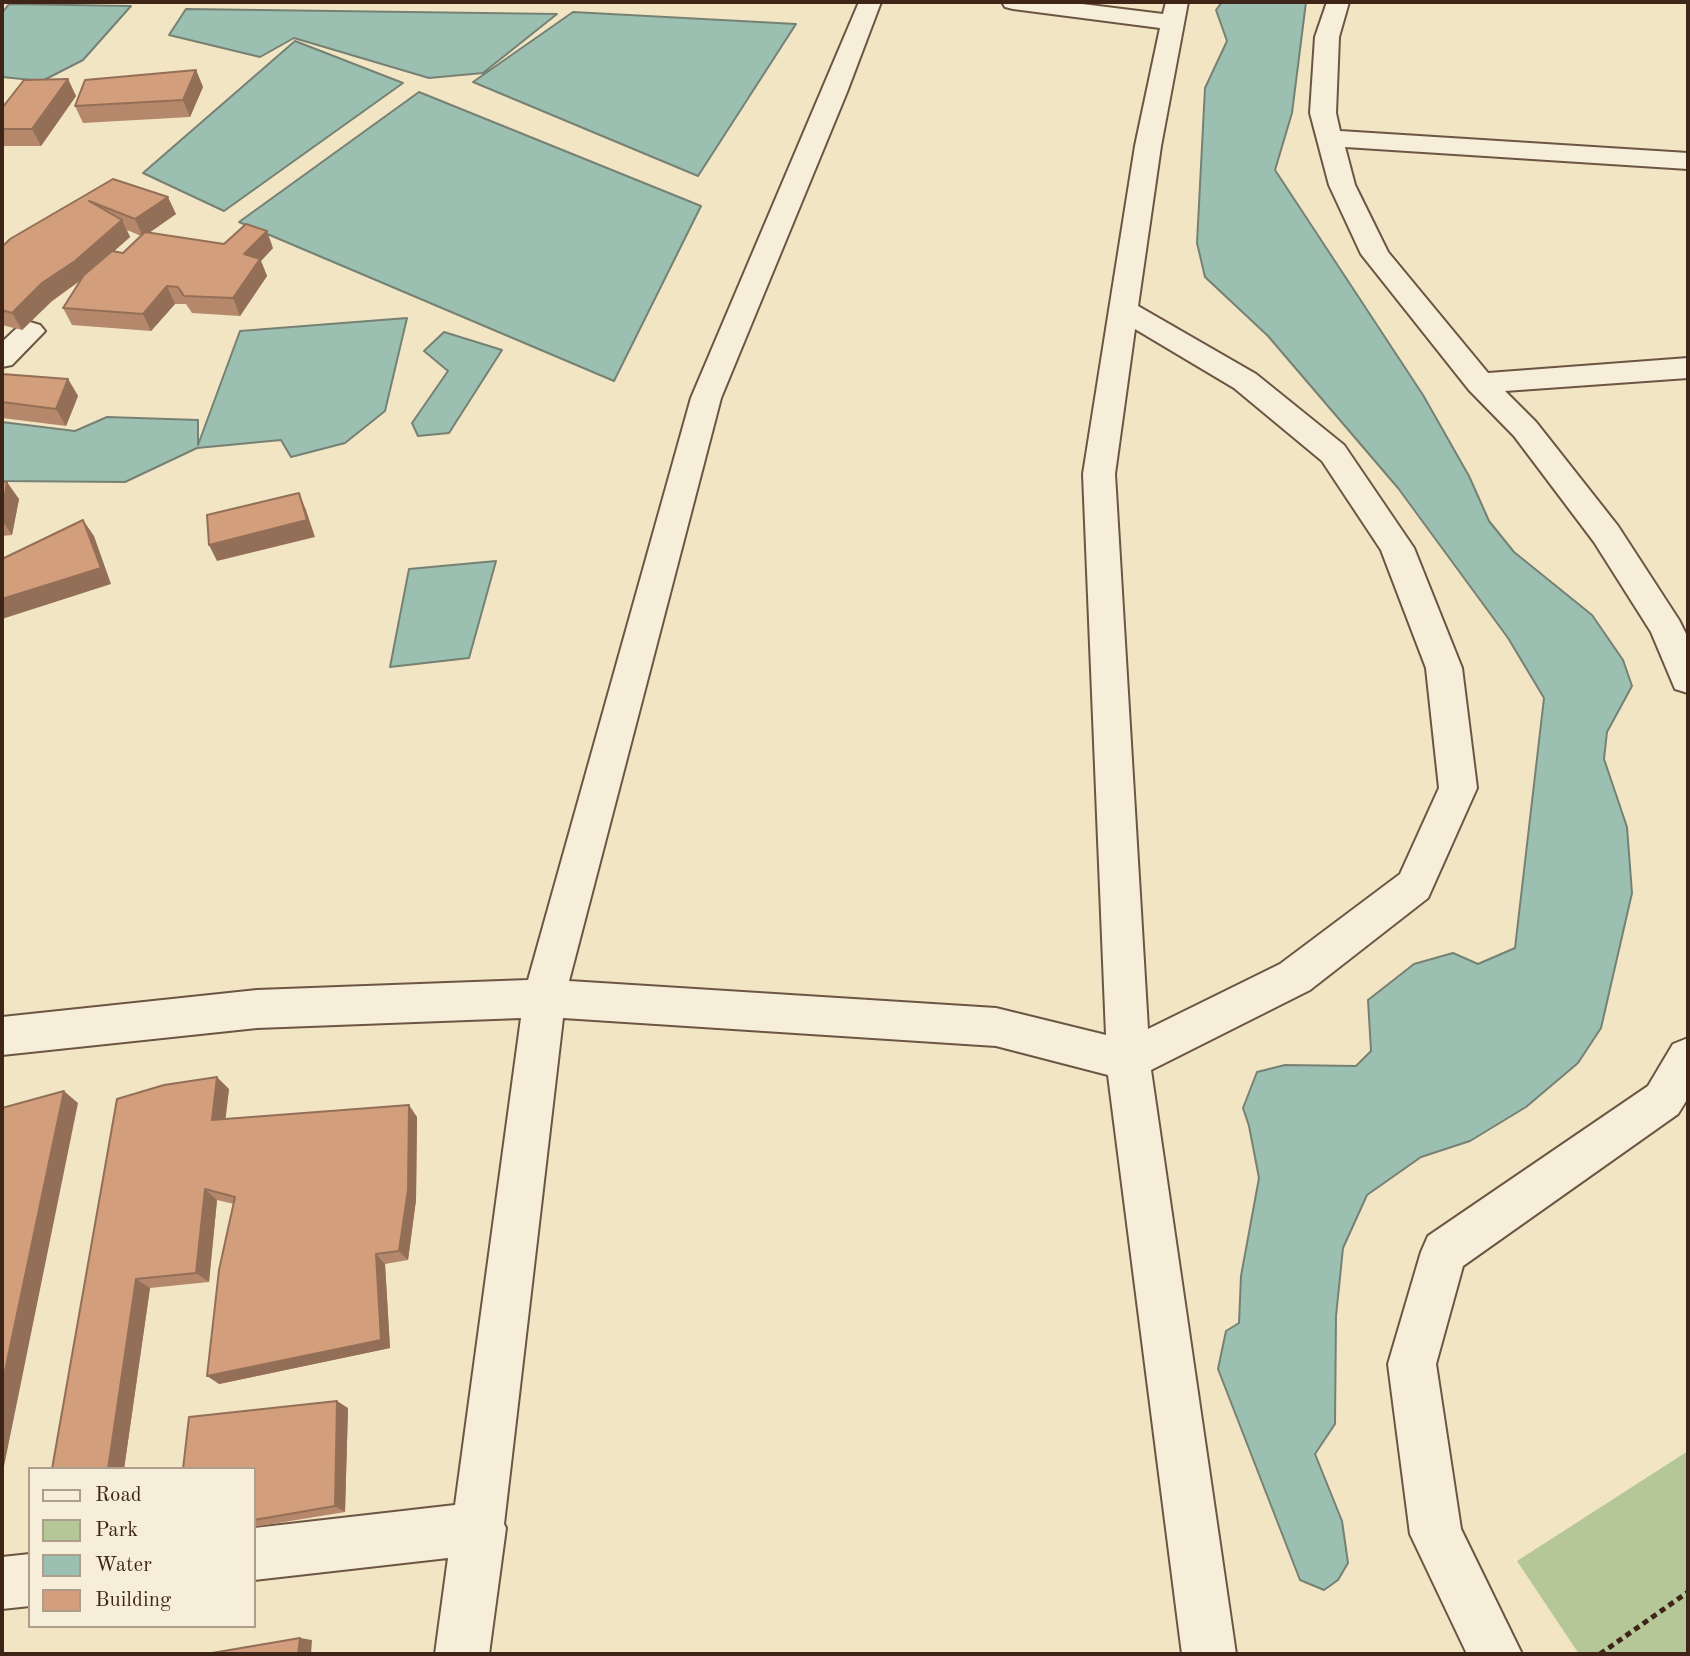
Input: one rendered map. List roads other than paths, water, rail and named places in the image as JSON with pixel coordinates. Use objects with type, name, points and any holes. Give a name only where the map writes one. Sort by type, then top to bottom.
[{"type":"street","points":[[462,1654],[480,1528],[544,998],[706,398],[830,105],[870,2]]},
{"type":"street","points":[[1013,2],[1174,12],[1099,474],[1128,1060],[1209,1654]]},
{"type":"street","points":[[1338,2],[1327,37],[1323,113],[1342,185],[1375,254],[1480,383],[1525,429],[1606,534],[1667,629],[1688,679]]},
{"type":"street","points":[[1329,138],[1688,161]]},
{"type":"street","points":[[2,1036],[257,1009],[544,998],[996,1027],[1128,1060],[1295,977],[1413,886],[1458,788],[1444,668],[1398,548],[1333,453],[1245,381],[1124,310]]},
{"type":"street","points":[[2,358],[30,331]]},
{"type":"street","points":[[1480,383],[1688,368]]},
{"type":"street","points":[[1483,1651],[1436,1534],[1412,1364],[1444,1252],[1663,1100],[1688,1058]]},
{"type":"street","points":[[256,1554],[480,1528]]},
{"type":"street","points":[[2,1583],[28,1580]]},
{"type":"water","points":[[1222,2],[1306,2],[1292,113],[1275,170],[1423,395],[1469,476],[1489,521],[1514,552],[1592,615],[1623,660],[1632,686],[1607,732],[1604,759],[1627,827],[1632,893],[1601,1028],[1578,1063],[1526,1107],[1470,1141],[1421,1157],[1367,1195],[1343,1248],[1336,1316],[1335,1424],[1315,1454],[1342,1521],[1348,1563],[1338,1580],[1324,1590],[1300,1580],[1218,1369],[1226,1331],[1239,1323],[1241,1276],[1259,1178],[1243,1108],[1257,1072],[1285,1065],[1356,1066],[1371,1051],[1368,1000],[1414,964],[1453,953],[1478,964],[1515,948],[1544,698],[1508,638],[1398,488],[1268,336],[1205,277],[1197,243],[1205,88],[1227,41],[1216,10]]},
{"type":"water","points":[[9,4],[131,6],[83,60],[42,81],[2,77],[2,13]]},
{"type":"water","points":[[186,9],[557,14],[483,73],[429,78],[294,38],[260,57],[169,35]]},
{"type":"water","points":[[573,12],[796,24],[698,176],[473,82]]},
{"type":"water","points":[[295,41],[403,83],[224,211],[143,173]]},
{"type":"water","points":[[419,92],[701,206],[614,381],[239,222]]},
{"type":"water","points":[[407,318],[385,411],[345,443],[291,457],[281,440],[197,448],[125,482],[2,481],[2,422],[75,431],[107,417],[198,420],[198,445],[240,331]]},
{"type":"water","points":[[444,332],[502,350],[449,433],[418,436],[412,423],[448,371],[424,351]]},
{"type":"water","points":[[496,561],[469,658],[390,667],[409,569]]}]
